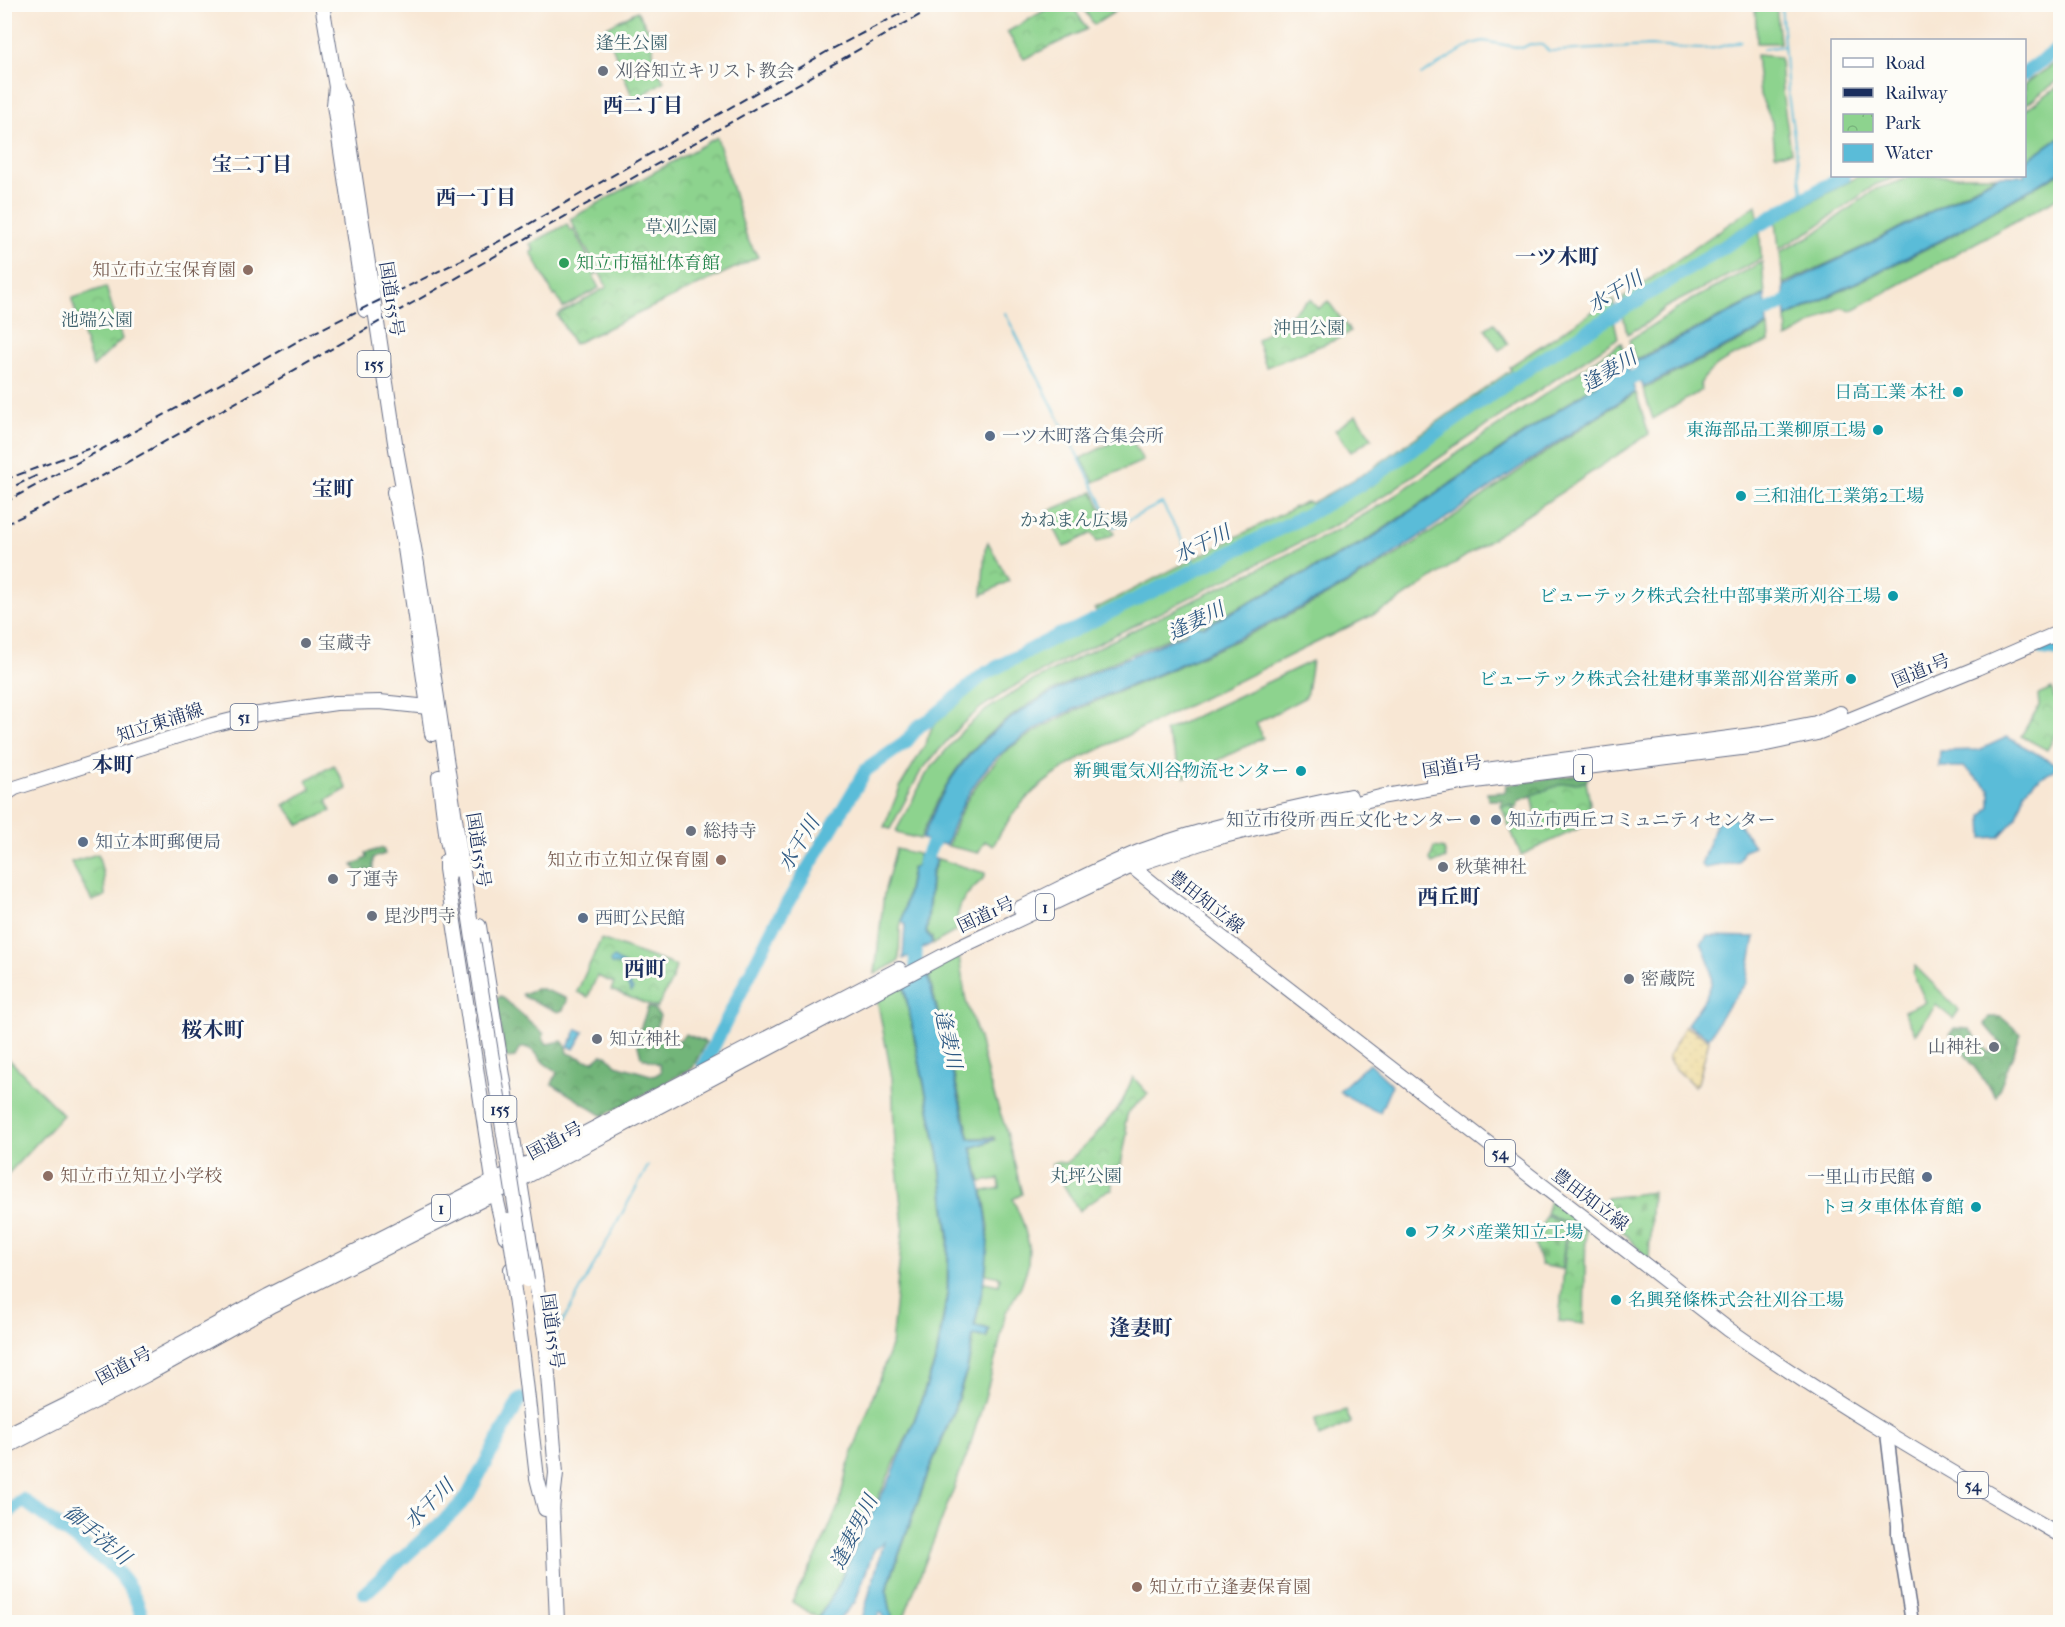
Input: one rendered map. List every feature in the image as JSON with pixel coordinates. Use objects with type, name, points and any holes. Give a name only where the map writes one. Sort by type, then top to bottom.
[{"type":"main road","name":"国道155号","points":[[322,4],[336,87],[344,104],[396,449],[417,564],[433,707],[453,839],[452,856],[469,940],[522,1280],[549,1509],[557,1623]]},
{"type":"main road","name":"国道1号","points":[[8,1441],[147,1375],[273,1305],[958,943],[1183,837],[1288,809],[1462,773],[1760,734],[1816,723],[1919,683],[2061,622]]},
{"type":"main road","name":"国道1号","points":[[1127,862],[1380,797],[1467,782],[1757,746],[1817,733],[2061,632]]},
{"type":"main road","name":"知立東浦線","points":[[4,795],[15,788],[212,725],[252,715],[336,703],[380,702],[433,707]]},
{"type":"main road","name":"155","points":[[453,839],[465,851],[470,874],[489,982],[549,1372],[556,1473],[549,1509]]},
{"type":"main road","name":"155","points":[[453,839],[446,869],[495,1187],[508,1249],[537,1479],[549,1509]]},
{"type":"main road","name":"豊田知立線","points":[[1127,862],[1728,1329],[1792,1374],[1887,1433],[2061,1535]]},
{"type":"main road","points":[[1887,1433],[1898,1535],[1912,1623]]},
{"type":"main road","name":"国道155号","points":[[548,1623],[549,1509]]},
{"type":"main road","points":[[1898,1525],[1902,1534],[1917,1623]]},
{"type":"green space","points":[[1054,5],[1072,5],[1087,29],[1024,59],[1007,32]]},
{"type":"green space","points":[[1081,5],[1112,5],[1116,11],[1094,25]]},
{"type":"green space","points":[[1755,5],[1776,5],[1780,43],[1757,43]]},
{"type":"green space","name":"逢生公園","points":[[637,11],[652,36],[654,62],[664,81],[634,101],[605,28]]},
{"type":"green space","points":[[1756,55],[1780,57],[1782,91],[1791,152],[1775,154],[1772,122],[1760,95]]},
{"type":"green space","points":[[2060,60],[2060,79],[2026,104],[2026,83]]},
{"type":"green space","points":[[2060,85],[2060,136],[2026,160],[2026,109]]},
{"type":"green space","name":"草刈公園","points":[[717,137],[747,238],[758,257],[574,344],[557,315],[607,287],[570,219]]},
{"type":"green space","points":[[2060,173],[2060,195],[2050,202],[1851,311],[1841,307],[1787,338],[1786,318],[1944,240]]},
{"type":"green space","points":[[1857,177],[1897,177],[1875,185],[1812,230],[1779,249],[1776,221]]},
{"type":"green space","points":[[1908,177],[1994,177],[1865,246],[1783,284],[1780,252],[1814,234],[1876,189]]},
{"type":"green space","points":[[1756,205],[1758,218],[1623,303],[1623,298]]},
{"type":"green space","name":"知立市福祉体育館","points":[[567,224],[570,231],[573,229],[597,274],[593,276],[599,288],[563,308],[556,295],[554,296],[531,252],[534,250],[530,244]]},
{"type":"green space","points":[[1760,231],[1761,259],[1666,307],[1644,325],[1627,334],[1623,314]]},
{"type":"green space","points":[[1762,262],[1765,294],[1635,360],[1629,340],[1688,302]]},
{"type":"green space","name":"池端公園","points":[[106,287],[122,339],[93,367],[72,300]]},
{"type":"green space","name":"沖田公園","points":[[1310,299],[1318,309],[1328,301],[1350,331],[1340,338],[1266,367],[1257,340]]},
{"type":"green space","points":[[1610,300],[1614,300],[1614,308],[1513,372],[1366,477],[1313,508],[1098,614],[1095,609],[1305,502],[1312,503],[1364,474],[1511,370],[1509,367]]},
{"type":"green space","points":[[1614,320],[1618,338],[1385,495],[1339,523],[1021,682],[982,707],[959,727],[921,771],[890,829],[884,827],[901,785],[925,745],[932,727],[987,678],[1040,649],[1265,542],[1372,485],[1558,355]]},
{"type":"green space","points":[[1494,323],[1508,344],[1499,350],[1485,329]]},
{"type":"green space","points":[[1768,327],[1769,342],[1721,363],[1700,384],[1702,390],[1653,419],[1643,389]]},
{"type":"green space","points":[[1621,343],[1627,363],[1368,539],[1203,626],[1184,624],[1186,631],[1065,684],[1009,718],[984,739],[955,771],[938,799],[920,839],[897,833],[927,773],[963,730],[986,710],[1025,685],[1093,650],[1343,527],[1382,504]]},
{"type":"green space","points":[[1636,393],[1649,434],[1389,607],[1081,758],[1052,776],[1020,805],[993,846],[985,841],[978,853],[948,846],[961,812],[979,782],[1006,751],[1030,735],[1091,703],[1196,659],[1328,595],[1407,548],[1597,417]]},
{"type":"green space","points":[[1356,415],[1372,438],[1351,452],[1335,430]]},
{"type":"green space","points":[[1129,434],[1143,461],[1094,482],[1081,458]]},
{"type":"green space","name":"かねまん広場","points":[[1093,492],[1114,534],[1097,542],[1092,533],[1064,547],[1046,512]]},
{"type":"green space","points":[[988,542],[1009,581],[982,595],[985,549]]},
{"type":"green space","points":[[1312,661],[1306,697],[1256,723],[1263,738],[1185,777],[1165,731]]},
{"type":"green space","points":[[2052,689],[2054,697],[2060,698],[2060,727],[2047,750],[2021,736],[2039,706],[2038,695]]},
{"type":"green space","points":[[334,765],[347,789],[327,800],[331,811],[300,825],[284,805],[311,789],[306,780]]},
{"type":"green space","points":[[1590,773],[1586,782],[1562,784],[1518,801],[1517,808],[1511,805],[1501,806],[1502,800],[1488,800],[1487,793],[1505,792],[1506,785]]},
{"type":"green space","points":[[1586,782],[1590,803],[1586,825],[1521,855],[1501,806],[1511,805],[1524,827],[1537,821],[1532,795],[1562,784]]},
{"type":"green space","points":[[1434,847],[1444,849],[1446,858],[1432,864],[1430,860]]},
{"type":"green space","points":[[383,848],[385,854],[373,858],[373,869],[359,875],[353,865],[367,858],[366,853]]},
{"type":"green space","points":[[896,849],[918,854],[917,865],[912,868],[900,929],[899,961],[875,974],[884,893]]},
{"type":"green space","points":[[98,854],[104,877],[105,896],[92,901],[71,862]]},
{"type":"green space","points":[[938,859],[985,873],[985,877],[963,900],[958,913],[956,931],[933,944],[932,937],[927,933],[932,874]]},
{"type":"green space","points":[[601,939],[676,966],[672,980],[657,1008],[611,990],[614,983],[597,976],[588,997],[577,992]]},
{"type":"green space","points":[[959,956],[966,1001],[979,1038],[989,1081],[1007,1132],[1022,1194],[1013,1199],[1029,1245],[1028,1266],[1021,1286],[1005,1314],[984,1401],[968,1452],[904,1622],[893,1622],[887,1590],[930,1469],[953,1415],[968,1368],[974,1336],[987,1338],[989,1328],[975,1326],[984,1282],[999,1285],[1000,1277],[986,1274],[989,1227],[983,1191],[1000,1188],[999,1179],[981,1182],[972,1148],[995,1140],[994,1137],[970,1138],[928,972]]},
{"type":"green space","points":[[1915,966],[1959,1010],[1953,1019],[1936,1005],[1915,1034],[1904,1011],[1926,1002],[1913,974]]},
{"type":"green space","points":[[903,985],[938,1154],[948,1234],[947,1292],[936,1357],[912,1425],[835,1591],[818,1618],[792,1602],[818,1553],[839,1505],[847,1469],[891,1346],[903,1226],[895,1148],[892,1078],[877,999]]},
{"type":"green space","points":[[542,989],[566,998],[563,1010],[558,1012],[522,994]]},
{"type":"green space","points":[[501,996],[544,1034],[543,1038],[547,1044],[562,1041],[568,1053],[586,1060],[594,1061],[601,1055],[607,1055],[616,1065],[654,1076],[661,1072],[659,1064],[641,1057],[637,1042],[648,1007],[654,1009],[660,1016],[656,1029],[658,1034],[678,1041],[686,1034],[706,1042],[693,1068],[603,1116],[552,1084],[557,1072],[544,1063],[533,1050],[525,1047],[519,1049],[515,1057],[508,1058],[505,1055],[496,999]]},
{"type":"green space","points":[[1989,1017],[2001,1017],[2021,1034],[1996,1097],[1950,1034],[1954,1028],[1969,1029],[1989,1053],[2001,1044],[1984,1024]]},
{"type":"green space","points":[[5,1055],[63,1115],[4,1177]]},
{"type":"green space","name":"丸坪公園","points":[[1133,1077],[1148,1094],[1128,1112],[1125,1124],[1127,1133],[1120,1170],[1112,1179],[1112,1190],[1103,1193],[1079,1211],[1051,1164],[1066,1163],[1093,1138],[1121,1104]]},
{"type":"green space","points":[[1652,1192],[1649,1260],[1612,1220],[1604,1218],[1607,1198]]},
{"type":"green space","points":[[1550,1200],[1586,1226],[1584,1324],[1559,1321],[1568,1224],[1546,1213]]},
{"type":"green space","points":[[1546,1215],[1566,1224],[1562,1269],[1541,1265],[1535,1245]]},
{"type":"green space","points":[[1346,1410],[1351,1423],[1319,1437],[1315,1419]]},
{"type":"sand","points":[[1685,1026],[1709,1040],[1698,1083],[1694,1087],[1673,1066],[1668,1057]]},
{"type":"water","points":[[2060,137],[2060,172],[1943,239],[1786,317],[1784,286],[1865,247],[1997,177],[2026,177],[2026,161]]},
{"type":"water","points":[[1765,295],[1767,326],[1643,387],[1635,362]]},
{"type":"water","points":[[1627,364],[1635,392],[1342,586],[1214,649],[1090,702],[1028,734],[997,757],[978,779],[956,818],[946,845],[922,839],[956,772],[985,740],[1010,719],[1067,685],[1187,633],[1186,625],[1204,627],[1369,540]]},
{"type":"water","points":[[2007,737],[2057,765],[2053,771],[2035,781],[2025,792],[2017,817],[1999,837],[1983,838],[1982,816],[1990,806],[1990,789],[1963,767],[1939,767],[1940,751],[1979,750]]},
{"type":"water","points":[[1731,817],[1736,819],[1754,846],[1744,850],[1739,862],[1705,868],[1701,865],[1715,825],[1721,819]]},
{"type":"water","points":[[919,855],[936,859],[931,874],[926,933],[931,938],[931,944],[903,959],[905,925],[902,921],[913,868],[918,866]]},
{"type":"water","points":[[1707,936],[1755,937],[1746,983],[1723,1013],[1709,1038],[1687,1024],[1711,986],[1711,968],[1701,943]]},
{"type":"water","points":[[613,958],[630,971],[634,971],[634,974],[629,973],[626,977],[629,980],[631,976],[634,977],[630,986],[633,989],[631,992],[624,978],[626,972],[620,965],[611,964],[610,961]]},
{"type":"water","points":[[927,973],[969,1139],[994,1139],[971,1148],[983,1196],[988,1238],[984,1276],[974,1326],[988,1329],[986,1337],[973,1335],[967,1368],[952,1414],[929,1469],[886,1590],[893,1622],[885,1622],[882,1613],[879,1613],[876,1622],[861,1622],[884,1542],[874,1550],[855,1602],[837,1622],[816,1622],[836,1591],[891,1477],[913,1425],[937,1357],[948,1292],[949,1234],[939,1155],[904,985]]},
{"type":"water","points":[[577,1029],[584,1032],[574,1049],[568,1046],[574,1039]]},
{"type":"water","points":[[1369,1063],[1392,1085],[1380,1112],[1339,1091]]},
{"type":"waterway","points":[[1781,4],[1788,94],[1803,198]]},
{"type":"waterway","points":[[1421,75],[1472,44],[1483,41],[1522,48],[1530,44],[1542,45],[1549,51],[1650,46],[1700,49],[1715,48],[1741,41]]},
{"type":"waterway","points":[[1763,49],[1784,46]]},
{"type":"waterway","name":"水干川","points":[[2026,73],[2060,48]]},
{"type":"waterway","name":"水干川","points":[[704,1065],[775,924],[866,770],[905,743],[919,726],[931,719],[984,674],[1059,635],[1074,630],[1307,515],[1375,476],[1539,361],[1785,209],[1842,177]]},
{"type":"waterway","name":"逢妻川","points":[[1752,318],[1802,294]]},
{"type":"waterway","points":[[1005,313],[1114,527],[1162,503],[1197,568]]},
{"type":"waterway","name":"逢妻川","points":[[1615,387],[1653,367]]},
{"type":"waterway","points":[[2043,649],[2060,651]]},
{"type":"waterway","name":"逢妻川","points":[[922,872],[940,826]]},
{"type":"waterway","name":"逢妻川","points":[[914,935],[917,979]]},
{"type":"waterway","name":"水干川","points":[[554,1338],[648,1166]]},
{"type":"waterway","name":"水干川","points":[[365,1593],[467,1497],[520,1399]]},
{"type":"waterway","name":"御手洗川","points":[[4,1516],[23,1500],[114,1568],[133,1593],[143,1622]]},
{"type":"railway","points":[[4,503],[311,334],[496,243],[828,51],[919,4]]},
{"type":"railway","points":[[4,525],[73,492],[275,381],[939,4]]},
{"type":"railway","points":[[4,480],[96,446]]},
{"type":"railway","points":[[4,491],[38,475]]},
{"type":"place","name":"刈谷知立キリスト教会","points":[[603,71]]},
{"type":"place","name":"知立市福祉体育館","points":[[564,263]]},
{"type":"place","name":"知立市立宝保育園","points":[[248,270]]},
{"type":"place","name":"日高工業 本社","points":[[1958,392]]},
{"type":"place","name":"東海部品工業柳原工場","points":[[1878,430]]},
{"type":"place","name":"一ツ木町落合集会所","points":[[990,436]]},
{"type":"place","name":"三和油化工業第2工場","points":[[1741,496]]},
{"type":"place","name":"ビューテック株式会社中部事業所刈谷工場","points":[[1893,596]]},
{"type":"place","name":"宝蔵寺","points":[[306,643]]},
{"type":"place","name":"ビューテック株式会社建材事業部刈谷営業所","points":[[1851,679]]},
{"type":"place","name":"新興電気刈谷物流センター","points":[[1301,771]]},
{"type":"place","name":"知立市役所 西丘文化センター","points":[[1475,820]]},
{"type":"place","name":"知立市西丘コミュニティセンター","points":[[1496,820]]},
{"type":"place","name":"総持寺","points":[[691,831]]},
{"type":"place","name":"知立本町郵便局","points":[[83,842]]},
{"type":"place","name":"知立市立知立保育園","points":[[721,860]]},
{"type":"place","name":"秋葉神社","points":[[1443,867]]},
{"type":"place","name":"了運寺","points":[[333,879]]},
{"type":"place","name":"毘沙門寺","points":[[372,916]]},
{"type":"place","name":"西町公民館","points":[[583,918]]},
{"type":"place","name":"密蔵院","points":[[1629,979]]},
{"type":"place","name":"知立神社","points":[[597,1039]]},
{"type":"place","name":"山神社","points":[[1994,1047]]},
{"type":"place","name":"知立市立知立小学校","points":[[48,1176]]},
{"type":"place","name":"一里山市民館","points":[[1927,1177]]},
{"type":"place","name":"トヨタ車体体育館","points":[[1976,1207]]},
{"type":"place","name":"フタバ産業知立工場","points":[[1411,1232]]},
{"type":"place","name":"名興発條株式会社刈谷工場","points":[[1616,1300]]},
{"type":"place","name":"知立市立逢妻保育園","points":[[1137,1587]]},
{"type":"district","name":"西二丁目","points":[[643,105]]},
{"type":"district","name":"宝二丁目","points":[[252,164]]},
{"type":"district","name":"西一丁目","points":[[476,197]]},
{"type":"district","name":"一ツ木町","points":[[1557,257]]},
{"type":"district","name":"宝町","points":[[333,489]]},
{"type":"district","name":"本町","points":[[113,765]]},
{"type":"district","name":"西丘町","points":[[1449,897]]},
{"type":"district","name":"西町","points":[[645,969]]},
{"type":"district","name":"桜木町","points":[[213,1030]]},
{"type":"district","name":"逢妻町","points":[[1141,1328]]},
{"type":"water label","name":"逢妻男川","points":[[854,1532]]}]
